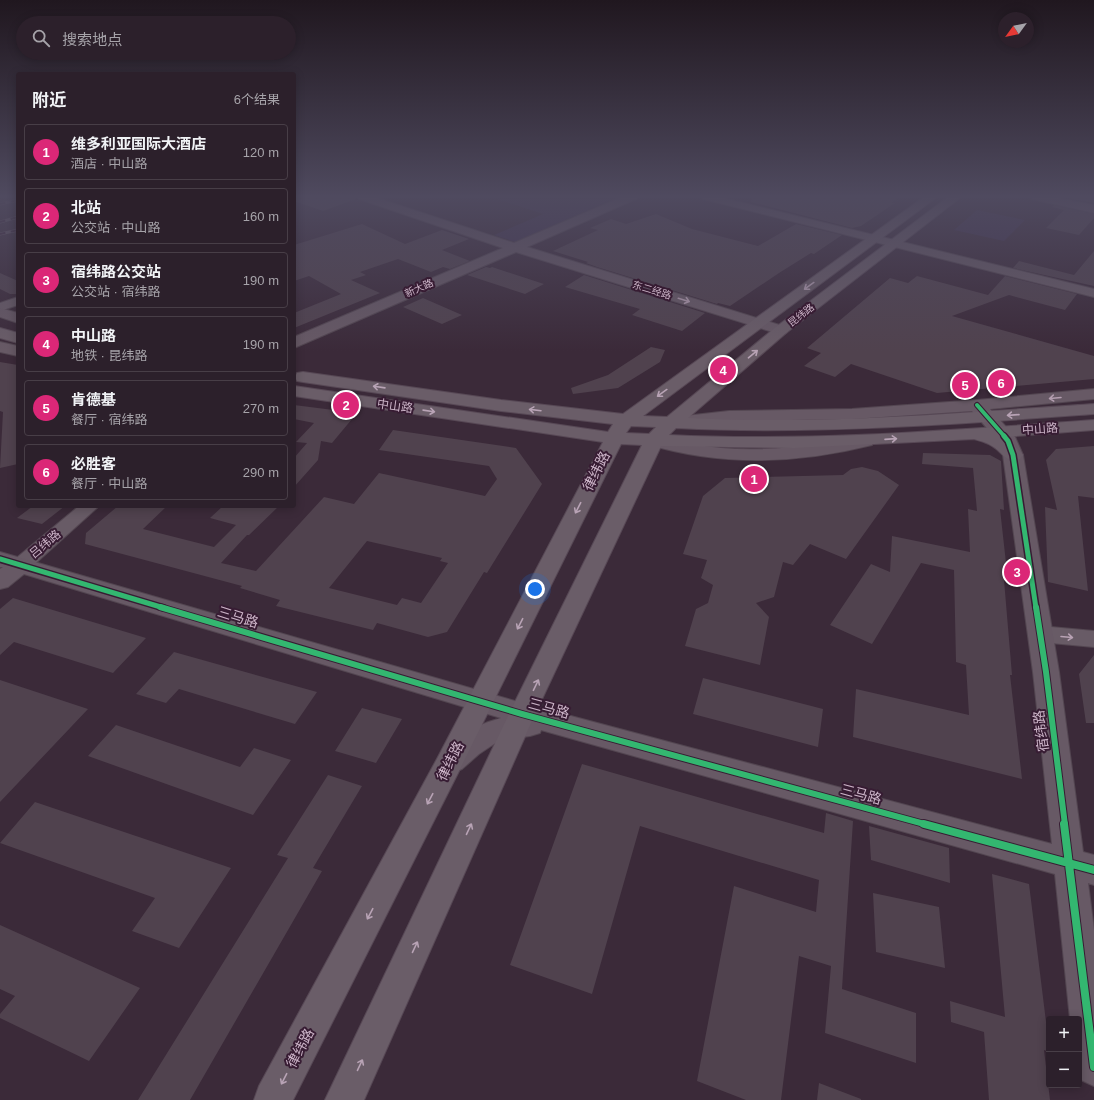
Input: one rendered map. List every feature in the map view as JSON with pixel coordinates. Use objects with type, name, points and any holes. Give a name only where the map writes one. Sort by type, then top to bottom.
[{"type":"main road","name":"昆纬路","points":[[624,426],[716,354],[861,248]]},
{"type":"main road","name":"昆纬路","points":[[652,439],[781,330],[888,248]]},
{"type":"main road","points":[[0,324],[16,328]]},
{"type":"main road","points":[[0,333],[16,337]]},
{"type":"main road","points":[[574,414],[588,414],[611,410],[674,370],[716,354]]},
{"type":"main road","name":"中山路","points":[[296,376],[574,414],[624,426],[652,439],[712,442],[865,441],[1094,425]]},
{"type":"main road","points":[[712,388],[702,405],[703,410],[711,418],[734,424],[756,426]]},
{"type":"main road","points":[[624,426],[666,411],[712,388]]},
{"type":"main road","name":"中山路","points":[[296,391],[539,427],[624,426],[671,423],[756,426],[898,422],[982,411],[1094,409]]},
{"type":"main road","name":"律纬路","points":[[273,1100],[448,765],[596,473],[624,426]]},
{"type":"main road","points":[[596,473],[618,453],[652,439],[699,430],[756,426]]},
{"type":"main road","points":[[970,434],[987,436],[996,439],[1004,444],[1013,455]]},
{"type":"main road","points":[[344,1100],[520,720],[636,478],[652,439]]},
{"type":"main road","points":[[636,478],[662,457],[685,448],[712,442]]},
{"type":"street","name":"新大路","points":[[296,342],[510,248]]},
{"type":"street","name":"东二经路","points":[[517,248],[781,330]]},
{"type":"street","points":[[912,248],[1094,293]]},
{"type":"street","points":[[0,306],[16,302]]},
{"type":"street","points":[[0,312],[16,317]]},
{"type":"street","points":[[0,347],[16,351]]},
{"type":"street","points":[[671,423],[711,418],[751,416],[982,411],[1094,394]]},
{"type":"street","name":"宿纬路","points":[[982,411],[1008,441],[1013,455],[1040,634],[1082,867],[1094,1067]]},
{"type":"street","points":[[652,439],[685,448],[712,452],[777,453],[828,448],[865,441]]},
{"type":"street","name":"吕纬路","points":[[0,582],[10,562],[87,508]]},
{"type":"street","name":"三马路","points":[[10,562],[480,701],[520,720],[545,726],[587,731],[1082,867]]},
{"type":"street","points":[[1040,634],[1094,639]]},
{"type":"street","points":[[448,765],[467,746],[488,733],[520,720]]},
{"type":"building","points":[[296,248],[446,248],[442,250],[470,261],[450,269],[443,267],[431,272],[398,259],[360,272],[366,275],[351,280],[380,293],[296,327],[296,312],[341,294],[309,276],[296,280]]},
{"type":"building","points":[[559,248],[822,248],[814,254],[811,253],[730,306],[717,304],[597,267],[586,263],[588,262],[553,251]]},
{"type":"building","points":[[1094,251],[1094,286],[1013,268],[1019,261],[1074,275]]},
{"type":"building","points":[[486,267],[492,267],[544,284],[525,294],[467,275]]},
{"type":"building","points":[[0,273],[16,280],[16,294],[10,294],[0,289]]},
{"type":"building","points":[[584,275],[705,313],[682,331],[632,315],[640,309],[565,287]]},
{"type":"building","points":[[917,276],[988,295],[1005,276],[1077,294],[1065,310],[1009,295],[952,316],[1094,356],[1094,379],[937,393],[851,364],[835,377],[804,366],[821,353],[807,348],[890,278],[908,283]]},
{"type":"building","points":[[423,298],[462,315],[442,324],[403,307]]},
{"type":"building","points":[[651,347],[665,350],[660,362],[618,388],[573,394],[571,388],[608,375]]},
{"type":"building","points":[[0,362],[16,365],[16,464],[0,468],[3,412],[0,411]]},
{"type":"building","points":[[296,405],[357,413],[332,443],[321,441],[318,460],[296,485],[296,456],[307,443],[296,442],[314,423],[296,419]]},
{"type":"building","points":[[393,430],[516,448],[542,484],[487,573],[484,572],[447,632],[428,637],[377,623],[373,630],[276,606],[280,600],[240,588],[242,586],[85,544],[86,533],[116,508],[165,508],[143,529],[214,547],[236,525],[210,518],[221,508],[277,508],[249,535],[247,535],[221,563],[256,571],[324,497],[354,504],[379,473],[485,496],[497,479],[489,466],[379,450]],"holes":[[[367,541],[442,558],[440,561],[448,563],[421,603],[402,598],[397,605],[329,588]]]},
{"type":"building","points":[[1094,446],[1094,498],[1078,496],[1088,591],[1048,582],[1045,507],[1057,510],[1046,460],[1056,449]]},
{"type":"building","points":[[923,453],[990,455],[1001,461],[1004,510],[1000,509],[1008,581],[1004,580],[1012,675],[1010,675],[1022,779],[853,737],[856,689],[969,715],[966,665],[956,662],[954,570],[921,563],[872,644],[830,625],[871,564],[890,572],[892,536],[970,552],[968,509],[977,511],[973,468],[922,464]]},
{"type":"building","points":[[862,467],[878,471],[899,485],[846,559],[810,544],[793,565],[783,562],[774,597],[756,603],[769,617],[760,665],[685,646],[696,609],[708,603],[713,585],[701,578],[707,560],[683,554],[703,496],[725,478],[843,475],[851,469]]},
{"type":"building","points":[[30,508],[62,508],[42,524],[17,518]]},
{"type":"building","points":[[13,598],[146,638],[113,673],[14,642],[0,655],[0,609]]},
{"type":"building","points":[[174,652],[317,692],[295,724],[179,689],[166,703],[136,694]]},
{"type":"building","points":[[1094,655],[1094,723],[1086,723],[1079,674]]},
{"type":"building","points":[[703,678],[823,709],[818,747],[693,714]]},
{"type":"building","points":[[0,680],[88,709],[0,802]]},
{"type":"building","points":[[362,708],[402,719],[376,763],[335,751]]},
{"type":"building","points":[[116,725],[240,767],[254,748],[291,760],[253,815],[88,756]]},
{"type":"building","points":[[582,764],[824,833],[826,813],[853,821],[842,989],[916,1013],[916,1063],[825,1033],[831,966],[799,956],[781,1100],[746,1100],[697,1081],[734,886],[816,912],[819,880],[640,826],[592,994],[510,965]]},
{"type":"building","points":[[328,775],[362,786],[313,868],[322,871],[190,1100],[138,1100],[288,858],[277,855]]},
{"type":"building","points":[[35,802],[231,868],[179,948],[132,931],[155,898],[0,843]]},
{"type":"building","points":[[869,826],[949,848],[950,883],[871,860]]},
{"type":"building","points":[[992,874],[1029,884],[1046,1022],[1046,1051],[1044,1050],[1046,1088],[1049,1088],[1050,1100],[989,1100],[984,1032],[951,1022],[950,1001],[1005,1017]]},
{"type":"building","points":[[873,893],[939,907],[945,968],[876,952]]},
{"type":"building","points":[[0,925],[140,988],[89,1061],[0,1018],[0,1014],[15,996],[0,989]]},
{"type":"building","points":[[819,1083],[861,1099],[861,1100],[817,1100]]},
{"type":"cycle path","points":[[977,405],[1008,441],[1013,455],[1046,672],[1094,1067]]},
{"type":"cycle path","points":[[0,559],[522,714],[1094,870]]},
{"type":"place","name":"中山路","points":[[723,370]]},
{"type":"place","name":"必胜客","points":[[1001,383]]},
{"type":"place","name":"肯德基","points":[[965,385]]},
{"type":"place","name":"北站","points":[[346,405]]},
{"type":"place","name":"维多利亚国际大酒店","points":[[754,479]]},
{"type":"place","name":"宿纬路公交站","points":[[1017,572]]}]
